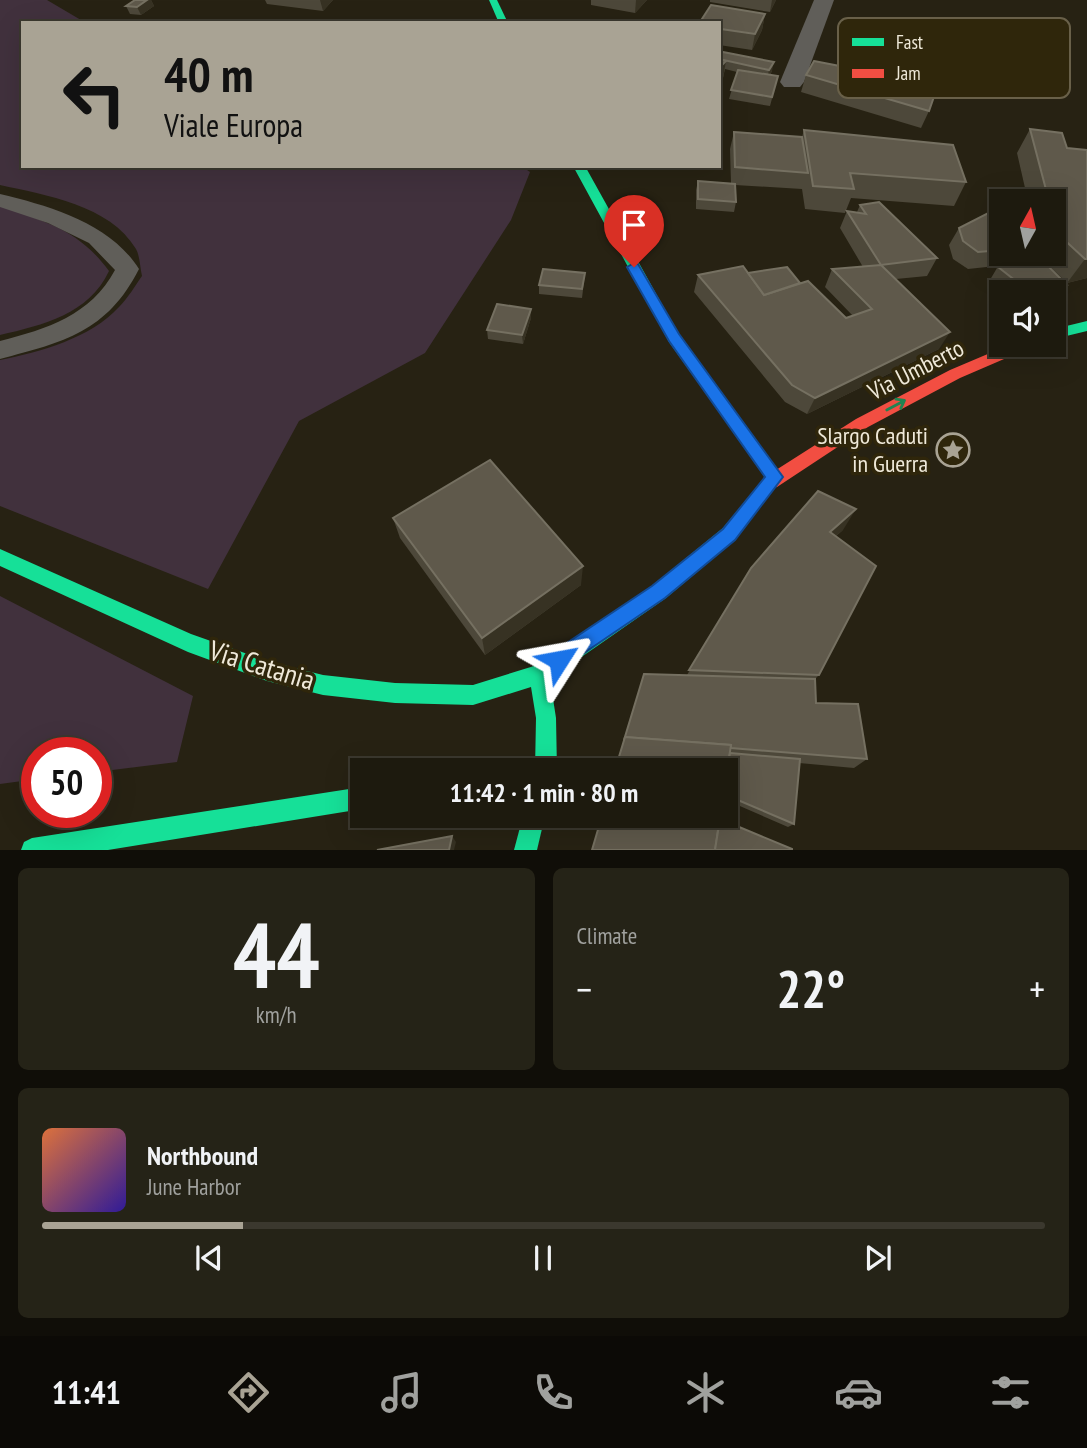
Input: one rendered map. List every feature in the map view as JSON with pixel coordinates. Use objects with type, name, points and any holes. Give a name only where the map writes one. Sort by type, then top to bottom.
[{"type":"main road","points":[[493,0],[503,21]]},
{"type":"main road","points":[[580,168],[674,338],[775,477]]},
{"type":"main road","points":[[1066,331],[1087,326]]},
{"type":"main road","name":"Via Umberto","points":[[539,674],[659,592],[719,542],[775,477],[862,423],[955,374],[994,357]]},
{"type":"main road","name":"Via Catania","points":[[0,557],[188,642],[267,671],[323,685],[394,693],[473,695],[539,674]]},
{"type":"main road","points":[[539,674],[546,718],[541,758]]},
{"type":"main road","points":[[32,849],[350,800]]},
{"type":"main road","points":[[525,849],[531,828]]},
{"type":"street","points":[[792,82],[824,0]]},
{"type":"lane","points":[[0,200],[56,218],[97,238],[127,269],[119,289],[103,308],[77,325],[45,339],[0,350]]},
{"type":"shaded area","points":[[0,0],[47,0],[83,21],[21,21],[21,168],[524,168],[530,172],[511,220],[425,353],[299,421],[208,589],[0,506],[0,360],[48,348],[94,327],[122,303],[142,276],[136,249],[125,234],[110,222],[75,204],[0,185]]},
{"type":"shaded area","points":[[0,205],[73,236],[109,271],[90,298],[77,308],[48,322],[0,335]]},
{"type":"shaded area","points":[[0,596],[193,696],[177,762],[112,770],[112,737],[21,737],[21,781],[0,784]]},
{"type":"building","points":[[135,0],[147,0],[137,7],[126,6]]},
{"type":"building","points":[[711,5],[765,14],[755,34],[721,29],[721,21],[702,19]]},
{"type":"building","points":[[723,52],[774,62],[769,70],[721,59]]},
{"type":"building","points":[[814,61],[838,66],[838,84],[806,75]]},
{"type":"building","points":[[738,70],[778,76],[772,97],[731,90]]},
{"type":"building","points":[[885,98],[934,98],[929,111]]},
{"type":"building","points":[[1030,129],[1062,133],[1067,148],[1087,150],[1087,259],[1066,241],[1066,189],[1046,189]]},
{"type":"building","points":[[804,130],[953,145],[966,182],[850,173],[854,189],[813,186]]},
{"type":"building","points":[[734,132],[802,137],[808,173],[735,167]]},
{"type":"building","points":[[698,181],[735,184],[736,202],[698,199]]},
{"type":"building","points":[[879,202],[937,258],[881,265],[847,211],[866,214],[860,205]]},
{"type":"building","points":[[989,213],[989,251],[978,252],[963,241],[959,228]]},
{"type":"building","points":[[881,265],[950,332],[815,398],[792,385],[698,275],[743,266],[764,295],[808,281],[846,318],[872,309],[832,269]]},
{"type":"building","points":[[1048,266],[1062,280],[1015,280],[998,267]]},
{"type":"building","points":[[787,267],[800,283],[764,295],[748,273]]},
{"type":"building","points":[[543,269],[585,273],[582,289],[539,285]]},
{"type":"building","points":[[497,304],[531,309],[522,335],[487,330]]},
{"type":"building","points":[[490,460],[583,566],[482,638],[393,518]]},
{"type":"building","points":[[818,491],[856,509],[830,532],[876,566],[819,675],[689,670],[751,568]]},
{"type":"building","points":[[644,674],[815,679],[816,703],[858,704],[867,759],[731,748],[731,745],[625,737],[624,740]]},
{"type":"building","points":[[625,737],[731,745],[729,758],[619,758]]},
{"type":"building","points":[[730,753],[800,759],[794,824],[738,800],[738,758],[729,758]]},
{"type":"building","points":[[738,826],[792,849],[792,850],[715,850],[719,828]]},
{"type":"building","points":[[598,828],[718,828],[715,850],[592,850]]},
{"type":"building","points":[[452,836],[449,850],[377,850]]},
{"type":"traffic: fast","points":[[493,0],[503,21]]},
{"type":"traffic: fast","points":[[580,168],[674,338],[775,477]]},
{"type":"traffic: fast","points":[[1066,331],[1087,326]]},
{"type":"traffic: fast","points":[[0,557],[188,642],[267,671],[323,685],[395,693],[473,695],[539,674],[659,592],[729,534],[771,482]]},
{"type":"traffic: fast","points":[[539,674],[546,718],[546,758]]},
{"type":"traffic: fast","points":[[32,850],[350,800]]},
{"type":"traffic: fast","points":[[525,850],[531,828]]},
{"type":"traffic: jam","points":[[771,482],[862,423],[955,374],[994,357]]},
{"type":"place","name":"Slargo Caduti in Guerra","points":[[953,450]]},
{"type":"route","points":[[559,660],[659,592],[729,534],[775,477],[674,338],[634,267]]}]
